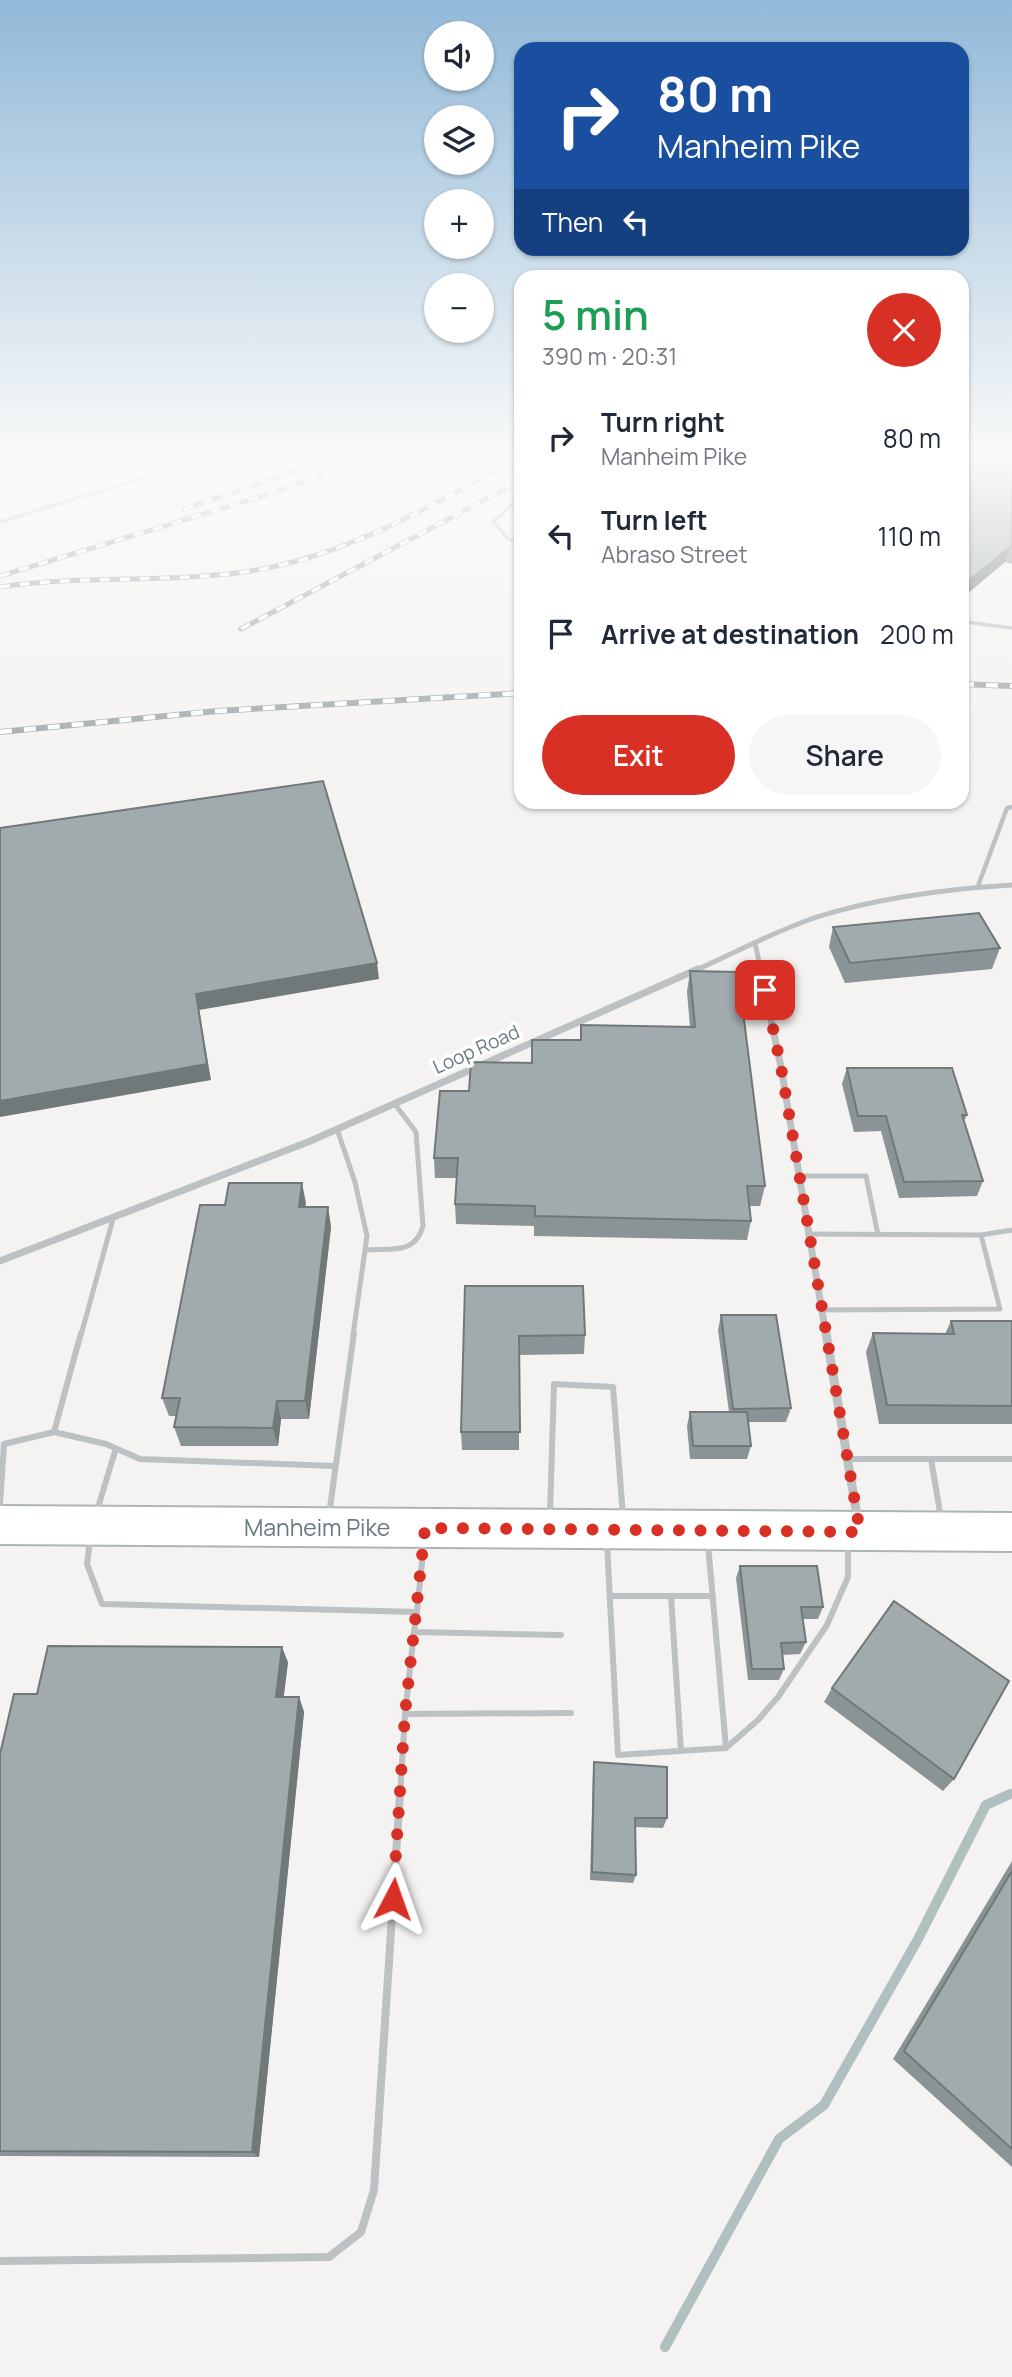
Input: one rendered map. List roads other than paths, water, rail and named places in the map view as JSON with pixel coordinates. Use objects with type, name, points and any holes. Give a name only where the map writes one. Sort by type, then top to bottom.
[{"type":"main road","name":"Manheim Pike","points":[[0,1525],[1012,1532]]},
{"type":"street","name":"Loop Road","points":[[0,1261],[113,1219],[337,1129],[814,918],[881,900],[978,886],[1012,885]]},
{"type":"street","points":[[755,943],[800,1176],[847,1459],[854,1532]]},
{"type":"lane","points":[[969,624],[1012,628]]},
{"type":"lane","points":[[978,886],[1001,820],[1007,808],[1012,807]]},
{"type":"lane","points":[[365,1250],[410,1247],[419,1240],[421,1233],[416,1132],[394,1103]]},
{"type":"lane","points":[[327,1528],[367,1236],[355,1182],[337,1129]]},
{"type":"lane","points":[[800,1176],[866,1176],[878,1235]]},
{"type":"lane","points":[[54,1432],[113,1219]]},
{"type":"lane","points":[[808,1234],[981,1235],[1012,1230]]},
{"type":"lane","points":[[821,1310],[1000,1309],[981,1235]]},
{"type":"lane","points":[[550,1529],[554,1384],[613,1387],[615,1530],[610,1596],[618,1755],[726,1748],[758,1720],[778,1697],[827,1625],[848,1577],[854,1532]]},
{"type":"lane","points":[[0,1503],[4,1444],[54,1432],[116,1448],[140,1459],[335,1466]]},
{"type":"lane","points":[[116,1448],[93,1526],[87,1563],[102,1604],[417,1612]]},
{"type":"lane","points":[[847,1459],[1012,1459]]},
{"type":"lane","points":[[931,1459],[943,1532]]},
{"type":"lane","points":[[0,2261],[329,2257],[361,2232],[374,2190],[405,1714],[425,1528]]},
{"type":"lane","points":[[707,1531],[726,1748]]},
{"type":"lane","points":[[610,1596],[713,1596]]},
{"type":"lane","points":[[671,1596],[681,1751]]},
{"type":"lane","points":[[414,1632],[561,1635]]},
{"type":"lane","points":[[405,1714],[571,1713]]},
{"type":"waterway","points":[[665,2347],[779,2139],[824,2105],[917,1941],[986,1805],[1010,1794]]},
{"type":"waterway","points":[[1006,1796],[1010,1794]]},
{"type":"railway","points":[[0,576],[36,565]]},
{"type":"railway","points":[[0,587],[61,581],[214,575],[281,565]]},
{"type":"railway","points":[[241,629],[362,565]]},
{"type":"railway","points":[[969,684],[1012,686]]},
{"type":"railway","points":[[0,732],[217,711],[514,693]]}]
